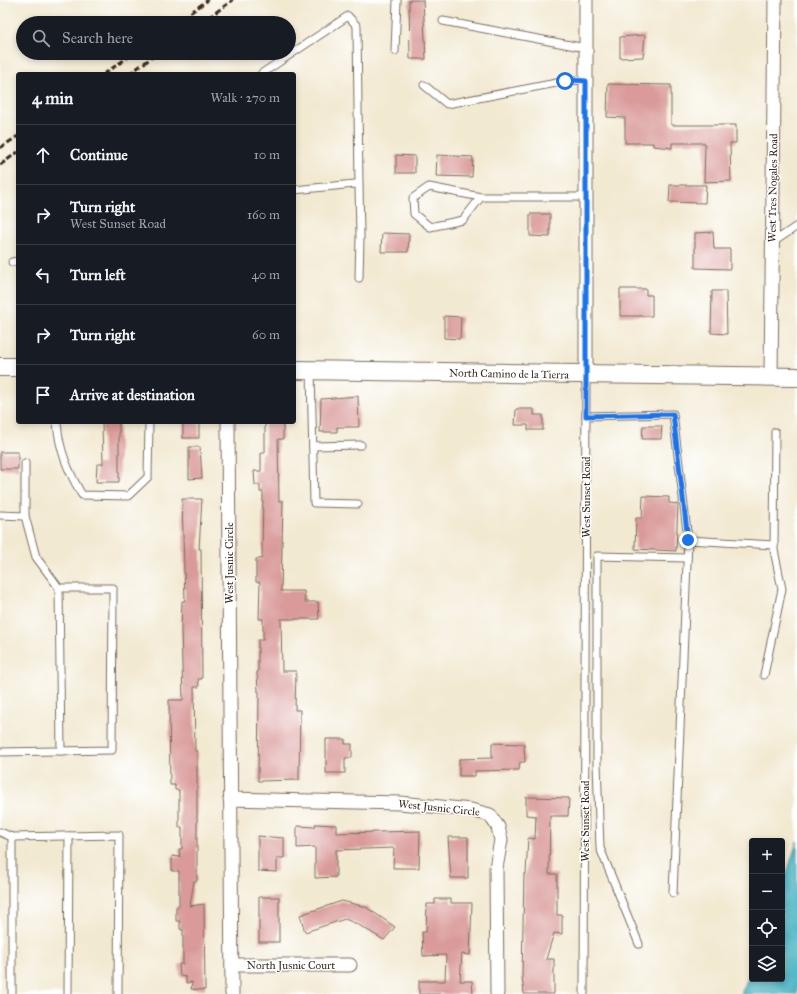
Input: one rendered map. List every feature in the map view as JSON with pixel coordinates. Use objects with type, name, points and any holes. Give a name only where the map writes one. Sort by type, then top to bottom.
[{"type":"street","name":"West Sunset Road","points":[[586,0],[586,375]]},
{"type":"street","name":"West Tres Nogales Road","points":[[771,377],[775,0]]},
{"type":"street","points":[[0,367],[16,367]]},
{"type":"street","name":"North Camino de la Tierra","points":[[303,371],[797,377]]},
{"type":"street","name":"West Jusnic Circle","points":[[228,424],[232,994]]},
{"type":"street","name":"West Jusnic Circle","points":[[230,799],[400,803],[471,810],[484,812],[499,817],[501,840],[496,868],[497,994]]},
{"type":"street","name":"North Jusnic Court","points":[[232,965],[350,965]]},
{"type":"lane","points":[[395,51],[398,0]]},
{"type":"lane","points":[[296,51],[348,16],[357,26],[360,220],[359,278]]},
{"type":"lane","points":[[443,21],[586,48]]},
{"type":"lane","points":[[264,72],[282,60]]},
{"type":"lane","points":[[424,85],[447,104],[572,80],[586,81]]},
{"type":"lane","points":[[296,190],[355,184],[359,185]]},
{"type":"lane","points":[[481,197],[463,220],[430,227],[414,214],[413,198],[429,187],[481,197],[586,197]]},
{"type":"lane","points":[[772,243],[797,226]]},
{"type":"lane","points":[[303,371],[313,446],[314,503],[358,504]]},
{"type":"lane","name":"West Sunset Road","points":[[584,994],[586,375]]},
{"type":"lane","points":[[586,416],[673,414],[688,540],[673,893]]},
{"type":"lane","points":[[57,424],[63,457],[69,474],[82,495],[128,496],[148,477],[149,424]]},
{"type":"lane","points":[[764,675],[782,589],[774,545],[775,432]]},
{"type":"lane","points":[[313,446],[361,445]]},
{"type":"lane","points":[[26,463],[26,516],[36,557],[59,588],[61,751]]},
{"type":"lane","points":[[0,515],[26,516]]},
{"type":"lane","points":[[688,540],[774,545]]},
{"type":"lane","points":[[639,944],[600,848],[597,763],[597,556],[688,558]]},
{"type":"lane","points":[[0,752],[112,750],[113,588],[59,588]]},
{"type":"lane","points":[[0,832],[12,837],[119,835],[118,994]]},
{"type":"lane","points":[[68,994],[69,836]]},
{"type":"lane","points":[[12,837],[12,994]]},
{"type":"water","points":[[797,841],[797,994],[741,994],[749,975],[749,982],[785,982],[785,879]]},
{"type":"building","points":[[409,0],[423,0],[426,59],[410,59]]},
{"type":"building","points":[[645,35],[643,57],[620,58],[620,37]]},
{"type":"building","points":[[608,84],[671,85],[671,125],[736,125],[736,143],[730,143],[731,181],[704,182],[705,143],[672,143],[672,148],[653,146],[653,143],[625,143],[625,118],[607,117]]},
{"type":"building","points":[[396,155],[415,156],[415,173],[396,173]]},
{"type":"building","points":[[437,155],[473,157],[472,177],[436,176]]},
{"type":"building","points":[[670,185],[706,185],[705,203],[669,202]]},
{"type":"building","points":[[530,214],[550,214],[550,237],[530,236]]},
{"type":"building","points":[[713,232],[714,249],[730,249],[730,269],[695,268],[695,233]]},
{"type":"building","points":[[382,233],[409,234],[408,252],[381,252]]},
{"type":"building","points":[[620,289],[646,289],[646,295],[652,295],[652,316],[620,316]]},
{"type":"building","points":[[712,291],[726,291],[727,334],[711,333]]},
{"type":"building","points":[[444,316],[461,317],[460,339],[444,338]]},
{"type":"building","points":[[358,396],[359,427],[337,427],[337,432],[320,432],[321,399]]},
{"type":"building","points":[[516,409],[534,409],[534,415],[543,415],[543,430],[528,430],[528,425],[515,425]]},
{"type":"building","points":[[102,424],[119,424],[119,482],[96,482],[97,464],[103,464]]},
{"type":"building","points":[[183,424],[199,424],[199,438],[183,438]]},
{"type":"building","points":[[265,424],[283,424],[283,439],[278,439],[279,501],[283,501],[281,591],[304,591],[305,602],[318,602],[319,619],[281,619],[282,671],[296,671],[295,710],[300,710],[299,780],[258,781],[259,692],[257,672],[258,640],[263,640],[263,619],[259,619],[260,582],[256,582],[256,559],[262,559],[263,492],[260,492],[260,485],[255,485],[254,471],[261,471],[261,453],[265,453]]},
{"type":"building","points":[[643,426],[662,426],[661,439],[642,439]]},
{"type":"building","points":[[189,447],[200,447],[202,478],[189,479]]},
{"type":"building","points":[[0,452],[18,452],[18,469],[0,469]]},
{"type":"building","points":[[643,496],[669,497],[669,503],[678,504],[676,551],[635,549],[636,518],[642,518]]},
{"type":"building","points":[[182,499],[202,499],[199,549],[201,549],[202,679],[198,679],[199,687],[194,687],[195,751],[197,751],[197,881],[194,881],[190,906],[204,904],[205,990],[191,989],[192,982],[186,983],[186,977],[180,976],[179,964],[183,964],[183,930],[180,929],[180,921],[176,921],[176,907],[179,906],[179,871],[172,871],[172,856],[180,857],[179,849],[182,849],[182,827],[179,827],[179,790],[175,790],[175,785],[170,785],[169,700],[183,700],[181,629],[182,601],[185,601]]},
{"type":"building","points":[[326,739],[345,739],[345,744],[352,744],[352,758],[345,758],[345,773],[326,773]]},
{"type":"building","points":[[492,743],[524,744],[525,762],[520,762],[519,770],[475,771],[475,776],[459,776],[459,759],[492,758]]},
{"type":"building","points":[[526,797],[569,798],[568,816],[550,816],[549,874],[557,874],[557,915],[562,915],[562,934],[554,933],[546,959],[554,959],[554,994],[524,994],[522,976],[524,874],[526,874],[528,838],[535,839],[536,816],[526,815]]},
{"type":"building","points":[[315,824],[336,825],[336,833],[420,831],[419,868],[393,868],[394,848],[336,850],[336,877],[315,878],[315,847],[297,848],[297,826],[315,827]]},
{"type":"building","points":[[258,836],[284,838],[284,858],[277,858],[277,872],[258,871]]},
{"type":"building","points":[[448,837],[468,837],[468,878],[451,878]]},
{"type":"building","points":[[259,897],[279,897],[279,942],[259,942]]},
{"type":"building","points":[[435,899],[451,899],[451,903],[472,903],[470,955],[462,954],[460,981],[472,981],[473,994],[419,994],[419,981],[445,981],[446,955],[423,956],[422,932],[426,932],[427,904],[435,904]]},
{"type":"building","points":[[342,901],[366,907],[395,927],[384,940],[357,924],[345,919],[305,932],[300,915]]},
{"type":"railway","points":[[186,16],[208,0]]},
{"type":"railway","points":[[211,16],[233,0]]},
{"type":"railway","points":[[107,72],[124,60]]},
{"type":"railway","points":[[132,72],[148,60]]},
{"type":"railway","points":[[0,148],[16,137]]},
{"type":"railway","points":[[0,165],[16,153]]},
{"type":"route","points":[[565,81],[586,81],[586,416],[673,414],[688,540]]}]
